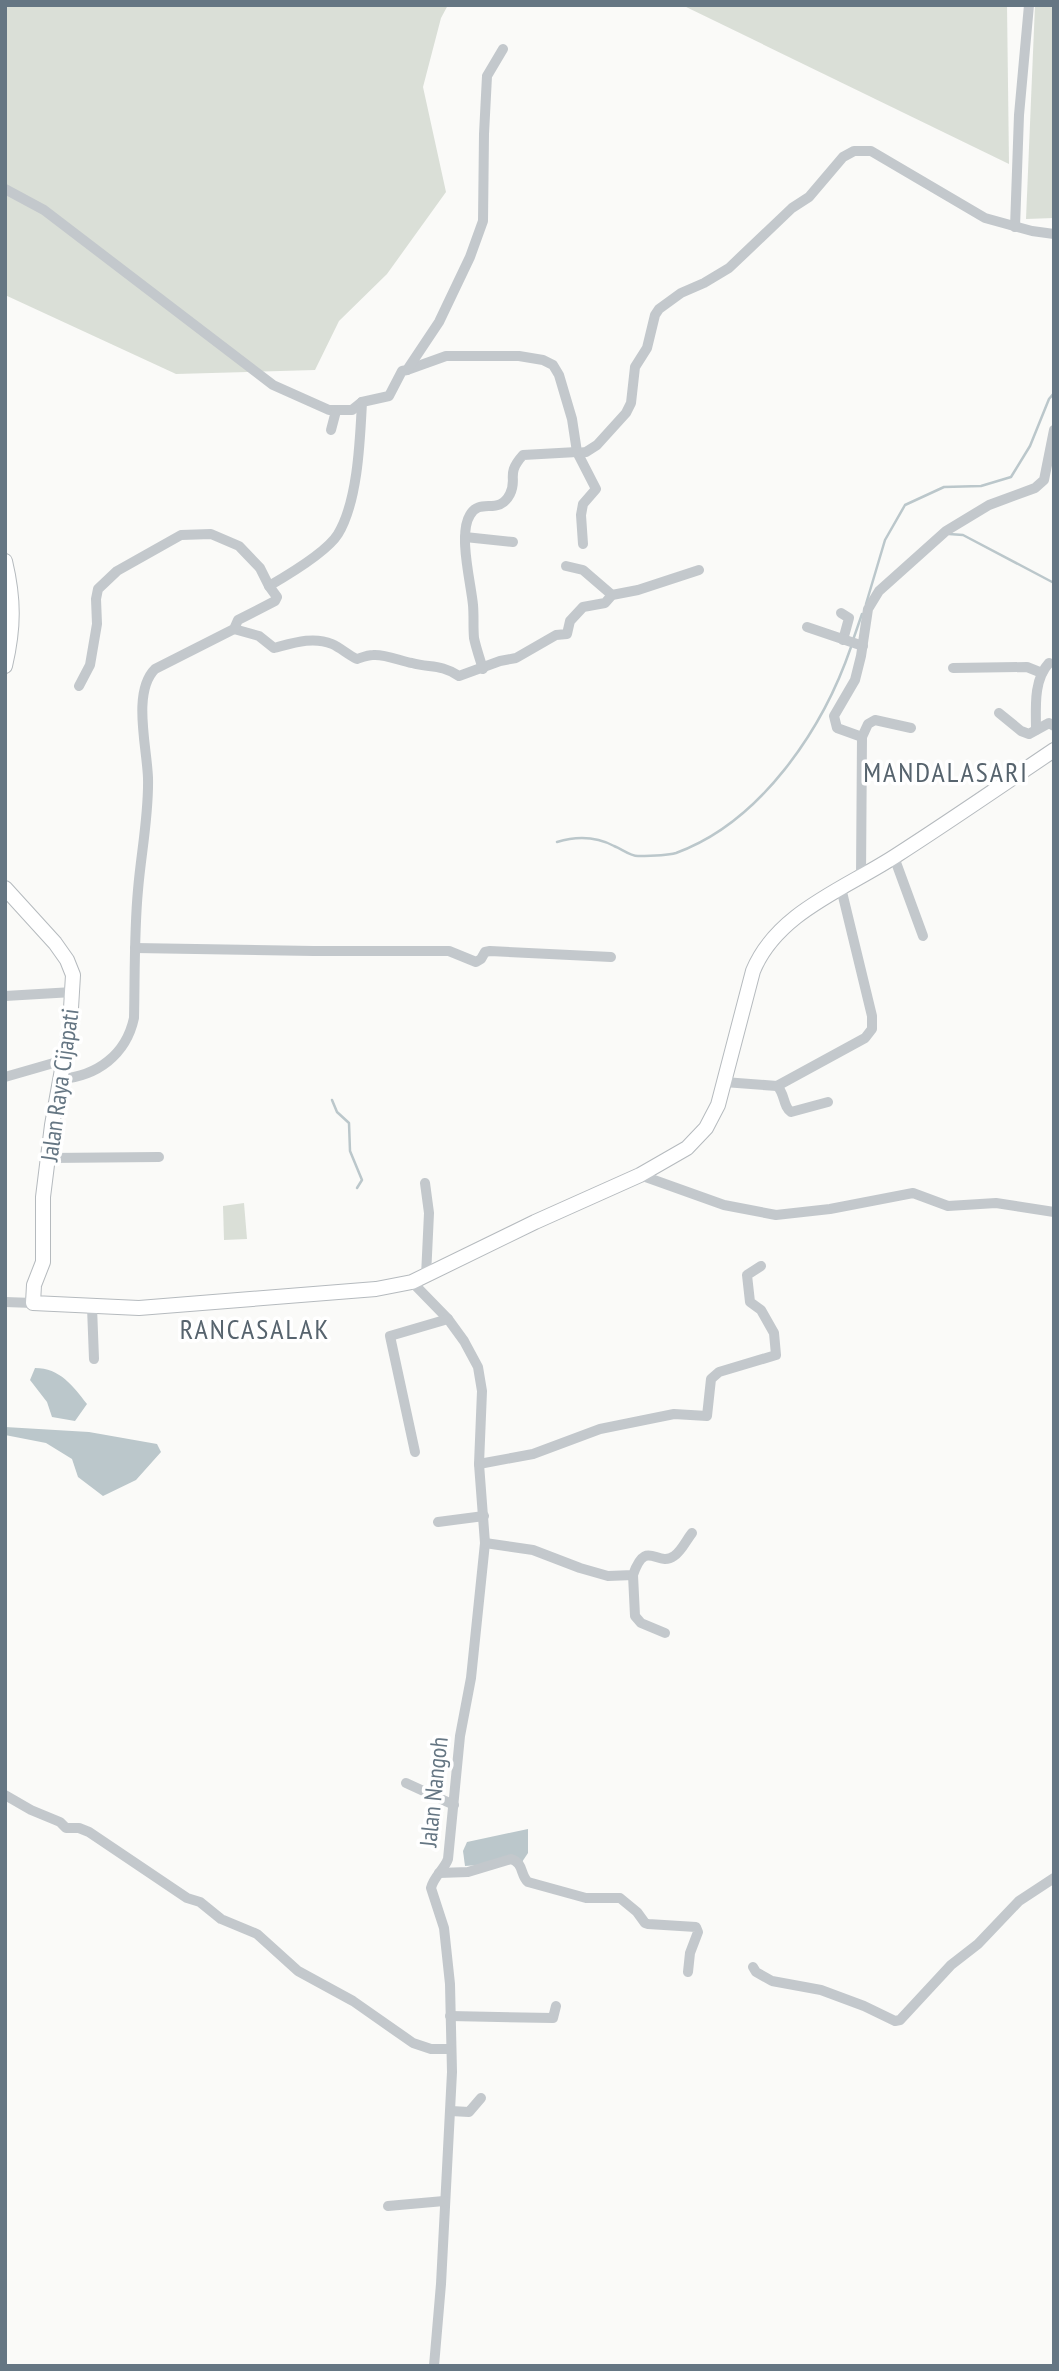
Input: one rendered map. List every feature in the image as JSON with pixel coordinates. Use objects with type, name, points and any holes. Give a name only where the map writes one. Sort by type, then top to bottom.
[{"type":"main road","points":[[5,561],[11,584],[13,615],[5,666]]},
{"type":"main road","points":[[33,1303],[139,1308],[376,1289],[419,1279],[535,1222],[640,1175],[695,1141],[718,1105],[753,971],[762,953],[804,911],[894,857],[1054,750]]},
{"type":"main road","name":"Jalan Raya Cijapati","points":[[5,888],[36,920],[67,960],[73,975],[64,1060],[52,1125],[55,1158],[43,1197],[44,1251],[33,1292],[33,1303]]},
{"type":"street","points":[[1015,227],[1018,115],[1029,5]]},
{"type":"street","points":[[407,370],[439,322],[470,257],[483,221],[487,76],[503,49]]},
{"type":"street","points":[[483,669],[474,638],[465,537],[469,517],[475,509],[484,505],[499,506],[510,493],[512,469],[523,455],[586,452],[597,444],[626,413],[631,403],[635,367],[647,348],[657,312],[681,293],[729,268],[792,208],[817,189],[832,168],[848,153],[863,150],[881,155],[985,218],[1054,234]]},
{"type":"street","points":[[5,189],[44,209],[273,385],[303,400],[337,411],[352,411],[362,402],[389,396],[402,371],[446,356],[519,356],[548,362],[557,369],[572,419],[578,453],[596,489],[583,504],[583,544]]},
{"type":"street","points":[[269,586],[299,568],[339,532],[358,464],[362,402]]},
{"type":"street","points":[[331,430],[337,411]]},
{"type":"street","points":[[852,643],[873,598],[946,531],[989,505],[1035,488],[1044,480],[1054,429]]},
{"type":"street","points":[[61,1079],[98,1070],[112,1058],[131,1033],[148,779],[144,744],[144,686],[155,669],[234,629],[238,620],[276,600],[276,595],[260,568],[239,546],[211,534],[181,535],[117,570],[98,589],[97,624],[90,665],[79,686]]},
{"type":"street","points":[[465,537],[513,542]]},
{"type":"street","points":[[566,566],[583,570],[612,595]]},
{"type":"street","points":[[234,629],[259,636],[274,648],[312,640],[333,645],[357,659],[371,654],[378,655],[416,665],[430,664],[451,670],[459,676],[500,661],[516,659],[556,635],[567,634],[570,621],[583,607],[605,603],[612,595],[638,590],[699,570]]},
{"type":"street","points":[[841,613],[849,618],[855,680],[833,719],[837,728],[862,737]]},
{"type":"street","points":[[807,627],[852,643]]},
{"type":"street","points":[[953,668],[1045,668],[1037,694],[1036,730]]},
{"type":"street","points":[[999,713],[1021,731],[1029,734],[1049,723],[1054,726]]},
{"type":"street","points":[[861,877],[862,737],[869,724],[875,720],[911,728]]},
{"type":"street","points":[[894,857],[923,936]]},
{"type":"street","points":[[724,1082],[777,1086],[865,1038],[872,1029],[870,1003],[841,888]]},
{"type":"street","points":[[135,948],[449,951],[476,962],[485,952],[490,951],[611,957]]},
{"type":"street","points":[[5,996],[73,992]]},
{"type":"street","points":[[5,1077],[64,1060]]},
{"type":"street","points":[[777,1086],[788,1111],[828,1101]]},
{"type":"street","points":[[55,1158],[159,1157]]},
{"type":"street","points":[[640,1175],[723,1205],[776,1215],[830,1209],[914,1193],[948,1206],[996,1203],[1054,1212]]},
{"type":"street","points":[[419,1279],[429,1213],[425,1183]]},
{"type":"street","points":[[480,1464],[533,1454],[600,1429],[674,1414],[707,1416],[711,1379],[714,1376],[719,1372],[776,1355],[774,1333],[761,1310],[750,1302],[748,1297],[747,1275],[761,1266]]},
{"type":"street","name":"Jalan Nangoh","points":[[419,1279],[464,1341],[480,1376],[480,1464],[485,1543],[473,1668],[460,1736],[448,1859],[446,1867],[439,1873],[431,1888],[444,1928],[451,2049],[451,2111],[434,2366]]},
{"type":"street","points":[[5,1302],[33,1303]]},
{"type":"street","points":[[92,1307],[94,1359]]},
{"type":"street","points":[[415,1452],[390,1336],[448,1319]]},
{"type":"street","points":[[438,1522],[484,1516]]},
{"type":"street","points":[[665,1633],[641,1623],[635,1616],[633,1575],[639,1559],[644,1556],[674,1557],[692,1533]]},
{"type":"street","points":[[485,1543],[533,1550],[608,1576],[633,1575]]},
{"type":"street","points":[[406,1783],[454,1805]]},
{"type":"street","points":[[5,1795],[60,1822],[66,1828],[79,1828],[89,1832],[187,1898],[200,1902],[221,1919],[257,1934],[298,1971],[353,2001],[413,2043],[431,2049],[451,2049]]},
{"type":"street","points":[[439,1873],[468,1872],[511,1859],[523,1869],[524,1879],[528,1882],[586,1898],[620,1898],[648,1924],[696,1927],[698,1932],[690,1953],[688,1972]]},
{"type":"street","points":[[753,1967],[756,1972],[772,1981],[821,1990],[895,2021],[901,2020],[951,1965],[978,1944],[1019,1901],[1054,1878]]},
{"type":"street","points":[[450,2016],[553,2018],[556,2006]]},
{"type":"street","points":[[451,2111],[469,2112],[481,2098]]},
{"type":"street","points":[[388,2206],[444,2201]]},
{"type":"shaded area","points":[[5,5],[448,5],[441,18],[423,87],[446,192],[387,274],[339,321],[315,370],[176,374],[5,295]]},
{"type":"shaded area","points":[[682,5],[1007,5],[1009,164]]},
{"type":"shaded area","points":[[1035,5],[1054,5],[1054,218],[1026,219]]},
{"type":"shaded area","points":[[244,1203],[247,1239],[224,1240],[223,1206]]},
{"type":"shaded area","points":[[35,1368],[59,1375],[87,1404],[75,1421],[52,1417],[47,1402],[30,1380]]},
{"type":"shaded area","points":[[5,1427],[89,1432],[157,1444],[161,1452],[136,1480],[103,1496],[78,1477],[72,1459],[46,1443],[5,1435]]},
{"type":"shaded area","points":[[528,1829],[528,1853],[522,1862],[465,1866],[463,1851],[467,1842]]},
{"type":"waterway","points":[[866,604],[885,540],[905,505],[944,487],[981,486],[1011,477],[1030,446],[1054,393]]},
{"type":"waterway","points":[[949,534],[963,535],[1054,583]]},
{"type":"waterway","points":[[853,640],[862,614]]},
{"type":"waterway","points":[[557,842],[579,838],[593,839],[632,855],[652,856],[676,853],[707,839],[761,796],[785,769],[824,709],[851,647]]},
{"type":"waterway","points":[[332,1100],[337,1112],[349,1123],[350,1151],[362,1180],[357,1188]]},
{"type":"district","name":"MANDALASARI","points":[[946,772]]},
{"type":"district","name":"RANCASALAK","points":[[255,1329]]}]
